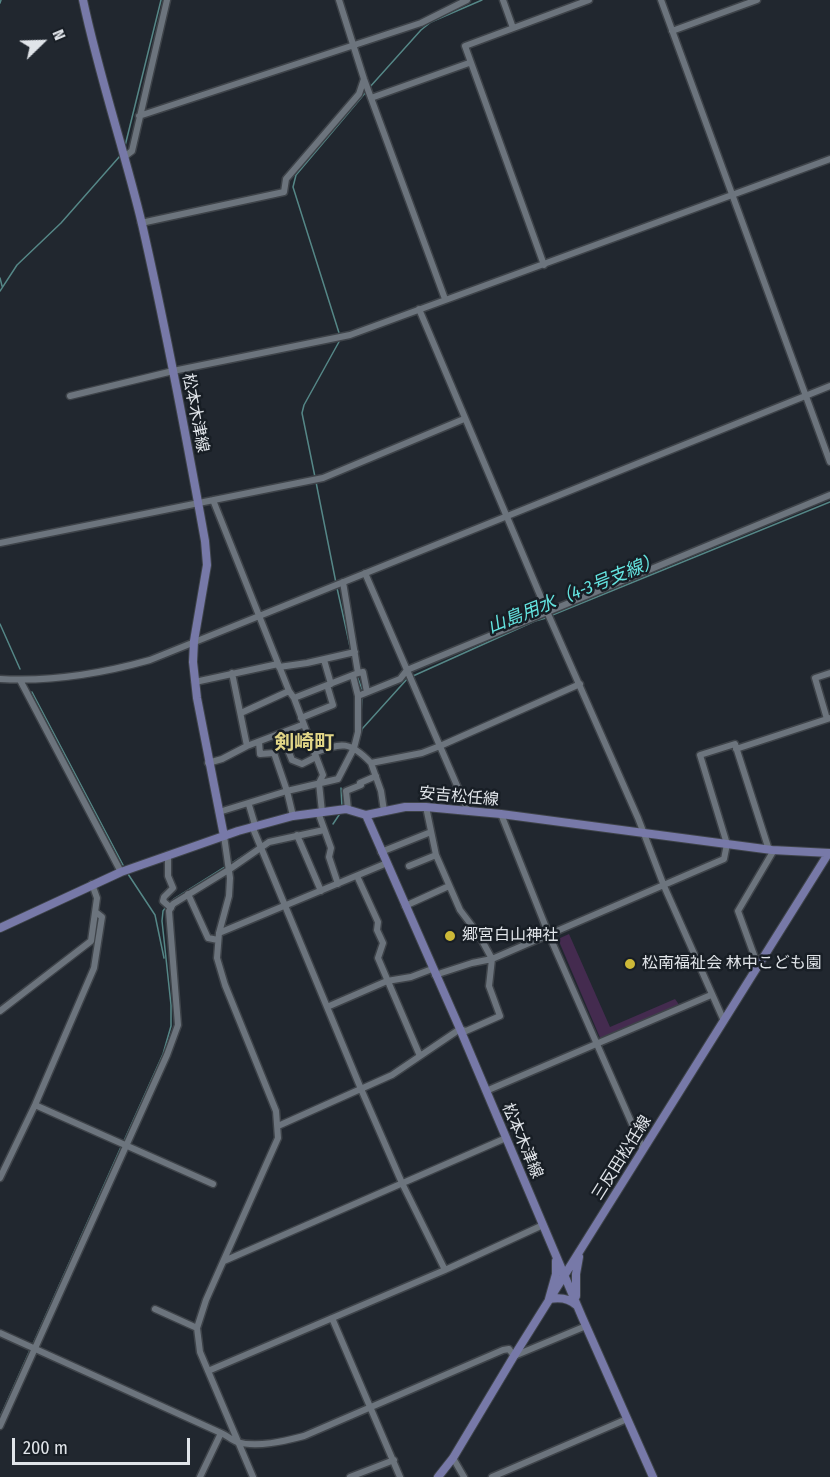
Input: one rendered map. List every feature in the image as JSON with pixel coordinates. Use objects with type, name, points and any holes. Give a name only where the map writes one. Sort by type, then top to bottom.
[{"type":"main road","name":"松本木津線","points":[[83,0],[93,48],[141,223],[206,541],[207,565],[194,641],[195,682],[208,763],[224,836]]},
{"type":"main road","name":"安吉松任線","points":[[0,928],[121,872],[253,825],[293,816],[343,809],[366,815],[405,807],[426,807],[501,814],[772,850],[829,853]]},
{"type":"main road","name":"松本木津線","points":[[366,815],[653,1477]]},
{"type":"main road","name":"三反田松任線","points":[[438,1477],[453,1458],[549,1299],[829,853]]},
{"type":"main road","points":[[554,1251],[569,1259],[580,1250]]},
{"type":"main road","points":[[578,1307],[576,1274],[580,1250]]},
{"type":"main road","points":[[554,1251],[556,1274],[549,1299],[568,1299],[578,1307]]},
{"type":"street","points":[[124,156],[132,151],[167,0]]},
{"type":"street","points":[[339,0],[364,79],[445,299]]},
{"type":"street","points":[[139,116],[421,23],[467,0]]},
{"type":"street","points":[[503,0],[513,28]]},
{"type":"street","points":[[544,265],[469,63],[465,46],[589,0]]},
{"type":"street","points":[[661,0],[830,462]]},
{"type":"street","points":[[672,31],[757,0]]},
{"type":"street","points":[[369,92],[469,63]]},
{"type":"street","points":[[141,223],[284,192],[286,179],[359,94],[364,79]]},
{"type":"street","points":[[69,396],[173,371],[342,337],[830,159]]},
{"type":"street","points":[[419,309],[464,419],[644,834],[664,886],[724,1021]]},
{"type":"street","points":[[0,679],[68,679],[150,660],[830,386]]},
{"type":"street","points":[[0,543],[316,480],[464,419]]},
{"type":"street","points":[[358,696],[830,495]]},
{"type":"street","points":[[213,500],[289,692],[294,698],[322,775],[319,783],[320,812],[331,848],[329,857],[338,884]]},
{"type":"street","points":[[365,573],[468,811]]},
{"type":"street","points":[[219,812],[249,805],[287,791],[338,779],[354,748],[358,732],[356,674],[341,582]]},
{"type":"street","points":[[195,682],[232,673],[324,660],[352,653]]},
{"type":"street","points":[[208,763],[281,733],[333,705],[324,660]]},
{"type":"street","points":[[294,698],[363,672],[367,692]]},
{"type":"street","points":[[232,673],[247,746]]},
{"type":"street","points":[[736,748],[829,718],[815,678],[830,673]]},
{"type":"street","points":[[20,680],[121,872]]},
{"type":"street","points":[[371,763],[422,753],[580,684]]},
{"type":"street","points":[[241,713],[289,692]]},
{"type":"street","points":[[281,733],[292,760],[302,764],[336,744],[354,748],[371,763],[381,791],[384,812]]},
{"type":"street","points":[[259,742],[260,754],[274,753],[293,816]]},
{"type":"street","points":[[327,1007],[387,981],[492,959],[724,859],[727,844],[700,755],[735,744],[772,850],[738,911],[758,966]]},
{"type":"street","points":[[279,766],[292,760]]},
{"type":"street","points":[[343,809],[346,791],[376,776]]},
{"type":"street","points":[[249,805],[259,845],[361,1089],[402,1183],[445,1270]]},
{"type":"street","points":[[278,1126],[393,1075],[460,1029],[466,1031],[501,1016],[489,986],[492,959],[479,934],[460,910],[449,886],[436,855],[426,807]]},
{"type":"street","points":[[501,814],[549,935],[643,1149]]},
{"type":"street","points":[[169,906],[259,845],[324,830]]},
{"type":"street","points":[[381,852],[431,832]]},
{"type":"street","points":[[224,836],[229,866],[229,896],[218,937],[217,958],[219,969],[276,1111],[278,1138],[201,1311],[197,1329],[200,1352],[253,1477]]},
{"type":"street","points":[[297,836],[321,891]]},
{"type":"street","points":[[0,1426],[122,1145],[167,1055],[178,1024],[169,906],[164,897],[173,888],[168,876],[168,855]]},
{"type":"street","points":[[409,866],[436,855]]},
{"type":"street","points":[[188,894],[208,938],[218,937],[387,863]]},
{"type":"street","points":[[357,876],[378,922],[377,930],[383,943],[378,958],[420,1056]]},
{"type":"street","points":[[0,1011],[91,941],[97,913],[97,898],[92,884]]},
{"type":"street","points":[[405,906],[449,886]]},
{"type":"street","points":[[0,1178],[35,1105],[94,968],[102,917],[97,913]]},
{"type":"street","points":[[486,1091],[711,995]]},
{"type":"street","points":[[35,1105],[213,1184]]},
{"type":"street","points":[[223,1261],[506,1138]]},
{"type":"street","points":[[208,1371],[445,1270],[543,1225]]},
{"type":"street","points":[[155,1309],[197,1329]]},
{"type":"street","points":[[332,1318],[400,1477]]},
{"type":"street","points":[[0,1333],[221,1432],[238,1442],[255,1443],[285,1441],[304,1436],[503,1350],[509,1349],[514,1356],[586,1326]]},
{"type":"street","points":[[492,1477],[627,1419]]},
{"type":"street","points":[[200,1477],[221,1432]]},
{"type":"street","points":[[453,1458],[464,1477]]},
{"type":"street","points":[[350,1477],[394,1460]]},
{"type":"shaded area","points":[[569,934],[610,1027],[675,999],[680,1006],[601,1040],[558,939]]},
{"type":"waterway","points":[[125,146],[161,0]]},
{"type":"waterway","points":[[369,88],[421,30],[431,22],[482,0]]},
{"type":"waterway","points":[[340,336],[293,187],[296,175],[366,92]]},
{"type":"waterway","points":[[0,291],[17,265],[61,223],[120,156]]},
{"type":"waterway","points":[[0,278],[2,286]]},
{"type":"waterway","points":[[315,477],[302,413],[304,405],[340,340]]},
{"type":"waterway","points":[[316,482],[336,583]]},
{"type":"waterway","name":"山島用水（4-3号支線）","points":[[550,616],[830,502]]},
{"type":"waterway","points":[[337,588],[351,651]]},
{"type":"waterway","name":"山島用水（4-3号支線）","points":[[413,676],[546,618]]},
{"type":"waterway","points":[[0,624],[20,669]]},
{"type":"waterway","points":[[352,656],[355,671]]},
{"type":"waterway","points":[[357,676],[362,689]]},
{"type":"waterway","name":"山島用水（4-3号支線）","points":[[358,745],[362,729],[408,678]]},
{"type":"waterway","points":[[32,692],[123,865]]},
{"type":"waterway","points":[[361,714],[362,697]]},
{"type":"waterway","points":[[341,788],[342,807]]},
{"type":"waterway","points":[[333,824],[341,812]]},
{"type":"waterway","points":[[229,865],[255,848]]},
{"type":"waterway","points":[[169,904],[225,867]]},
{"type":"waterway","points":[[128,874],[155,915],[164,958]]},
{"type":"waterway","points":[[123,1143],[163,1054],[171,1026],[162,921],[166,907]]},
{"type":"waterway","points":[[32,1346],[121,1147]]},
{"type":"waterway","points":[[0,1417],[30,1350]]},
{"type":"place","name":"郷宮白山神社","points":[[450,936]]},
{"type":"place","name":"松南福祉会 林中こども園","points":[[630,964]]},
{"type":"district","name":"剣崎町","points":[[304,743]]}]
